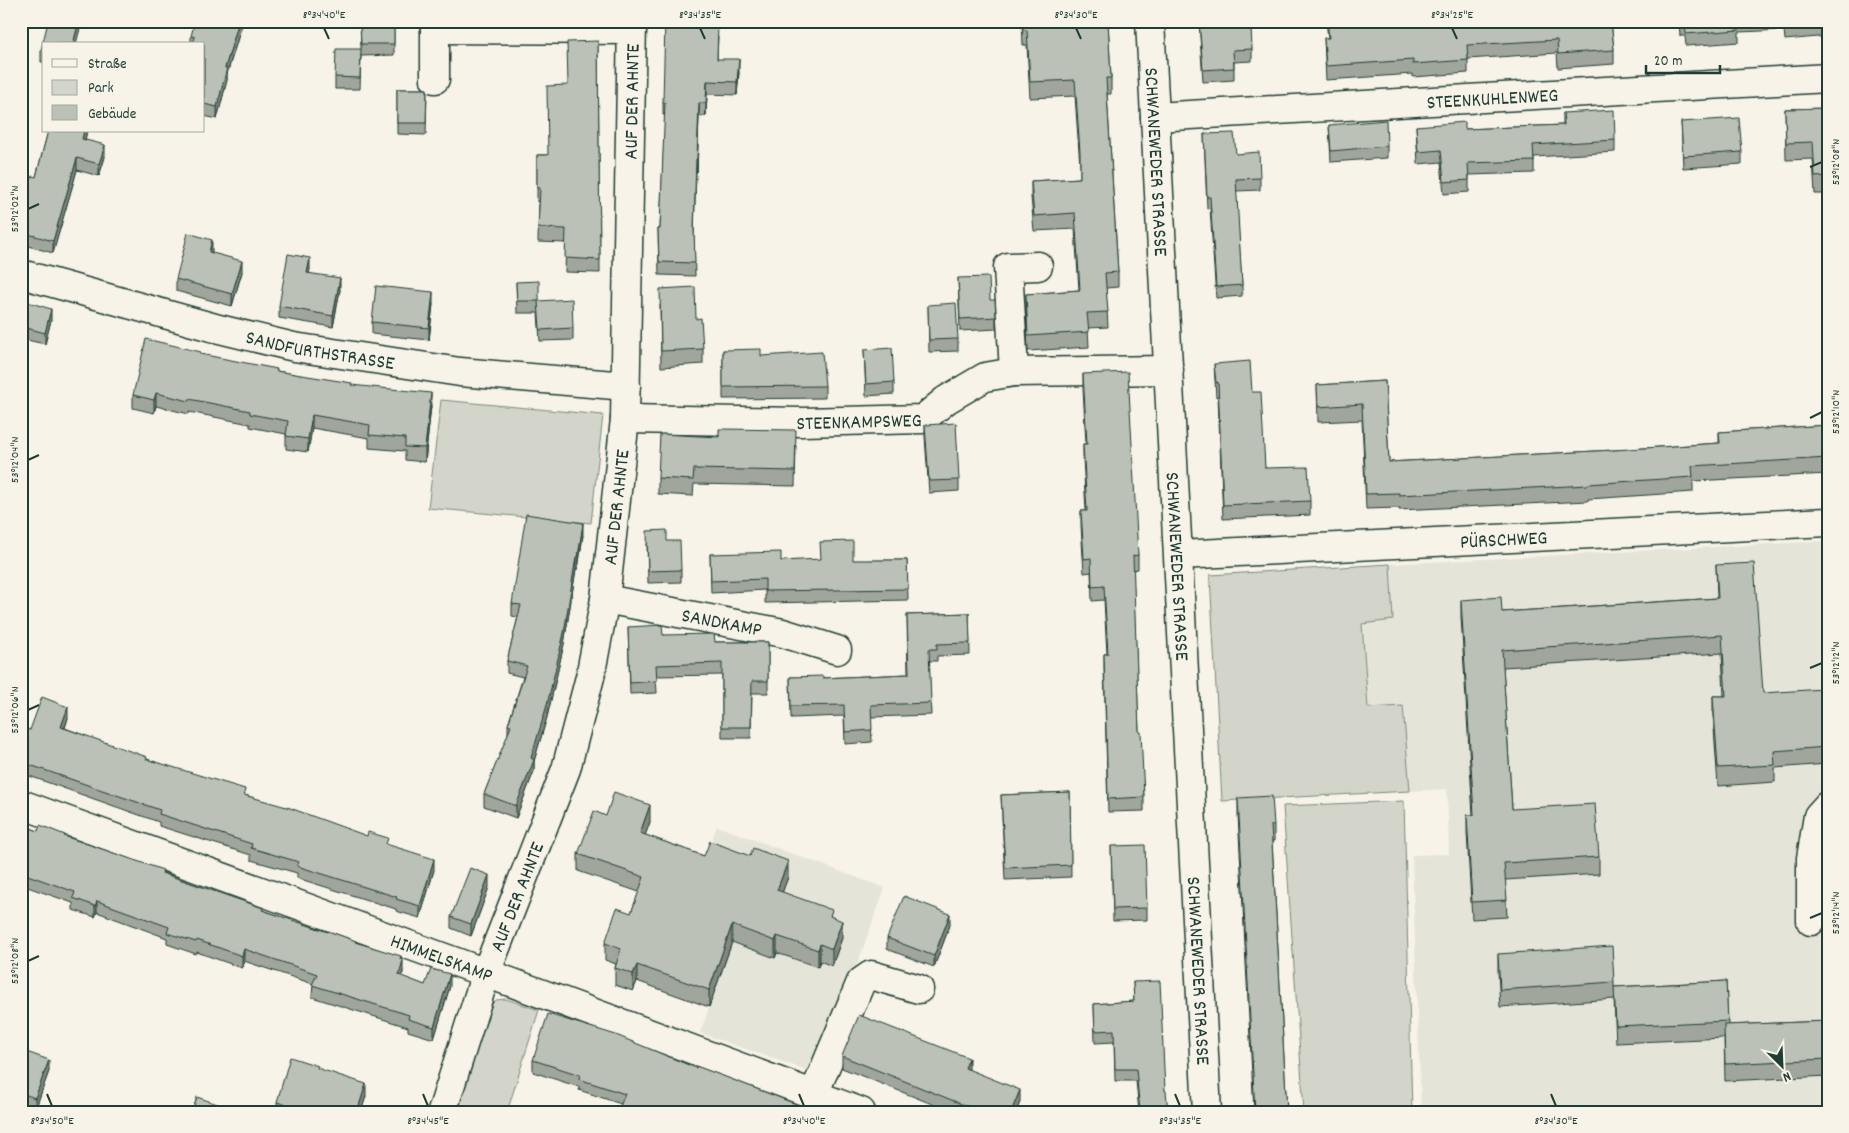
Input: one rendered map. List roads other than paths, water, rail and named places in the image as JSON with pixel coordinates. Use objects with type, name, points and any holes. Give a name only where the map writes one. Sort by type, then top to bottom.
[{"type":"street","name":"SCHWANEWEDER STRASSE","points":[[1150,21],[1207,1112]]},
{"type":"street","points":[[435,79],[435,25],[632,25]]},
{"type":"street","name":"AUF DER AHNTE","points":[[442,1112],[486,973],[566,769],[590,677],[605,600],[625,419],[632,25]]},
{"type":"street","name":"STEENKUHLENWEG","points":[[1155,117],[1828,78]]},
{"type":"street","points":[[1014,372],[1008,267],[1038,266]]},
{"type":"street","name":"SANDFURTHSTRASSE","points":[[21,274],[215,328],[294,347],[460,372],[626,386]]},
{"type":"street","name":"STEENKAMPSWEG","points":[[625,419],[802,422],[923,419],[946,400],[985,377],[1014,372],[1169,370]]},
{"type":"street","name":"PÜRSCHWEG","points":[[1179,555],[1828,522]]},
{"type":"street","name":"SANDKAMP","points":[[605,600],[783,633],[837,650]]},
{"type":"street","name":"HIMMELSKAMP","points":[[21,804],[861,1112]]},
{"type":"street","points":[[1811,921],[1811,858],[1818,816],[1828,806]]},
{"type":"street","points":[[814,1094],[861,982],[871,975],[918,989]]}]
